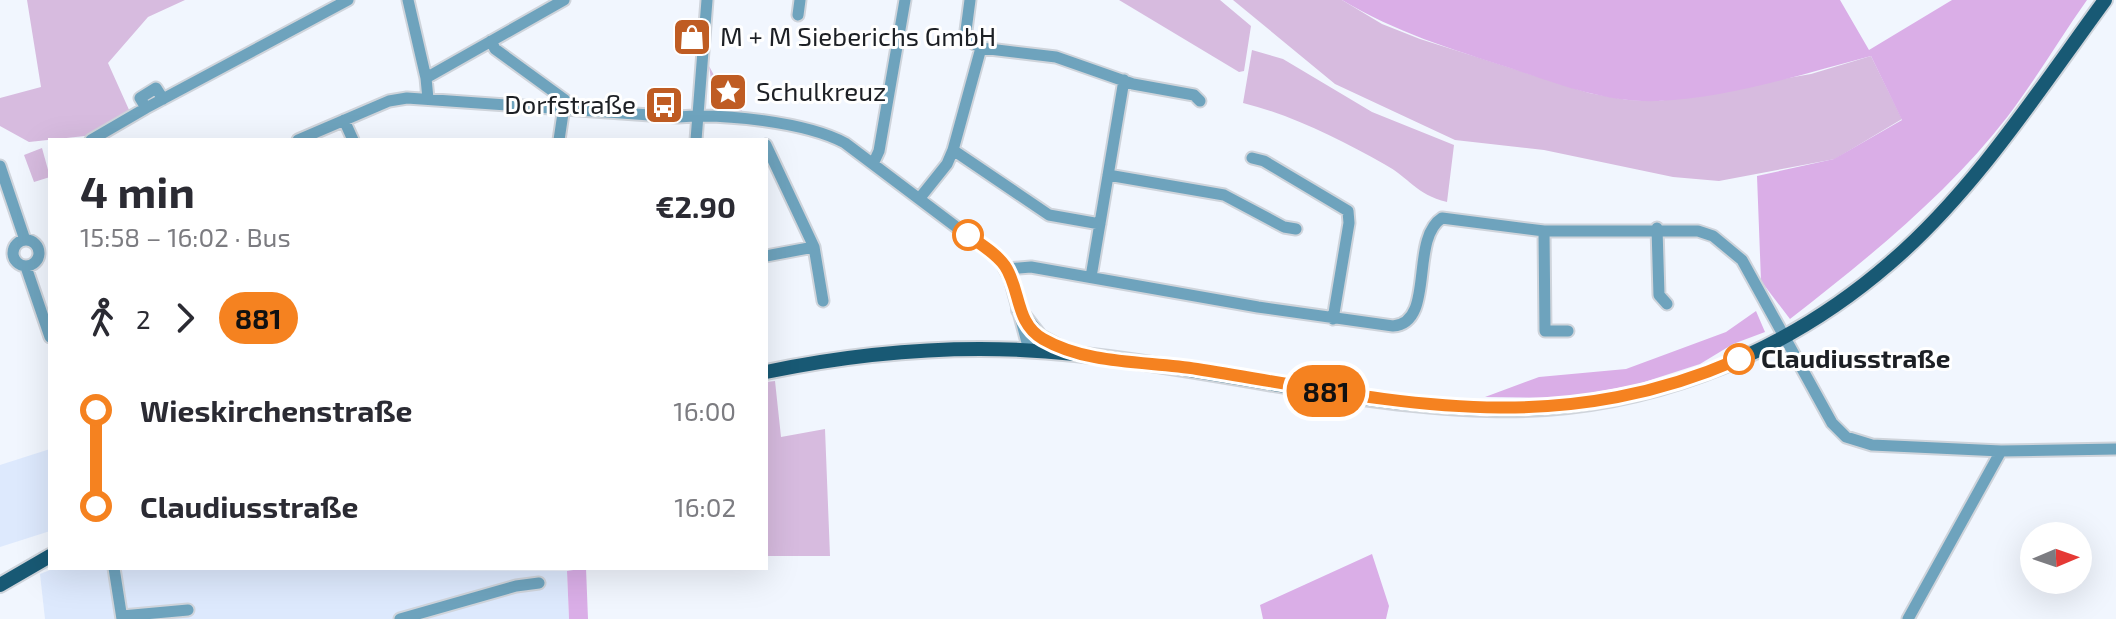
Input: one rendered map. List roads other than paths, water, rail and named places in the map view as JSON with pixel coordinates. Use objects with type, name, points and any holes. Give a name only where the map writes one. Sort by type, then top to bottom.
[{"type":"main road","points":[[768,372],[898,353],[1029,350],[1194,368],[1412,404],[1530,409],[1605,401],[1673,385],[1784,338],[1840,303],[1914,242],[1989,155],[2105,0]]},
{"type":"main road","points":[[1019,310],[1040,337],[1072,353]]},
{"type":"main road","points":[[0,585],[48,557]]},
{"type":"street","points":[[94,138],[348,0]]},
{"type":"street","points":[[408,0],[428,99]]},
{"type":"street","points":[[426,78],[563,0]]},
{"type":"street","points":[[696,138],[707,0]]},
{"type":"street","points":[[798,15],[800,0]]},
{"type":"street","points":[[873,164],[879,151],[905,0]]},
{"type":"street","points":[[970,0],[965,38],[981,48],[1056,57],[1124,80],[1194,95],[1200,101]]},
{"type":"street","points":[[491,41],[495,49],[565,100],[559,138]]},
{"type":"street","points":[[919,199],[947,164],[953,150],[981,48]]},
{"type":"street","points":[[1091,277],[1124,80]]},
{"type":"street","points":[[303,138],[397,99],[564,107],[678,117],[700,114],[817,130],[845,143],[994,254],[1007,269],[1029,350]]},
{"type":"street","points":[[344,120],[352,138]]},
{"type":"street","points":[[754,122],[762,138]]},
{"type":"street","points":[[768,149],[814,247],[823,301]]},
{"type":"street","points":[[953,150],[1049,215],[1100,224]]},
{"type":"street","points":[[1252,158],[1264,161],[1348,211],[1349,223],[1333,319]]},
{"type":"street","points":[[0,166],[22,240]]},
{"type":"street","points":[[1108,175],[1224,195],[1284,227],[1296,229]]},
{"type":"street","points":[[0,185],[22,240],[37,256],[48,306]]},
{"type":"street","points":[[1007,269],[1021,266],[1333,319],[1393,326],[1408,322],[1415,308],[1429,230],[1442,218],[1544,231],[1657,228],[1698,231],[1730,247],[1753,279],[1832,423],[1846,437],[1872,445],[2001,451],[2116,449]]},
{"type":"street","points":[[1657,228],[1659,295],[1667,304]]},
{"type":"street","points":[[1544,231],[1540,331],[1568,331]]},
{"type":"street","points":[[13,258],[13,249],[22,240]]},
{"type":"street","points":[[768,256],[814,247]]},
{"type":"street","points":[[0,262],[37,256]]},
{"type":"street","points":[[37,256],[48,325]]},
{"type":"street","points":[[1908,619],[2001,451]]},
{"type":"street","points":[[114,570],[122,618],[188,610]]},
{"type":"street","points":[[400,619],[516,586],[539,583]]},
{"type":"place","name":"M + M Sieberichs GmbH","points":[[692,37]]},
{"type":"place","name":"Schulkreuz","points":[[728,92]]},
{"type":"place","name":"Dorfstraße","points":[[664,105]]},
{"type":"place","name":"Claudiusstraße","points":[[1739,359]]}]
